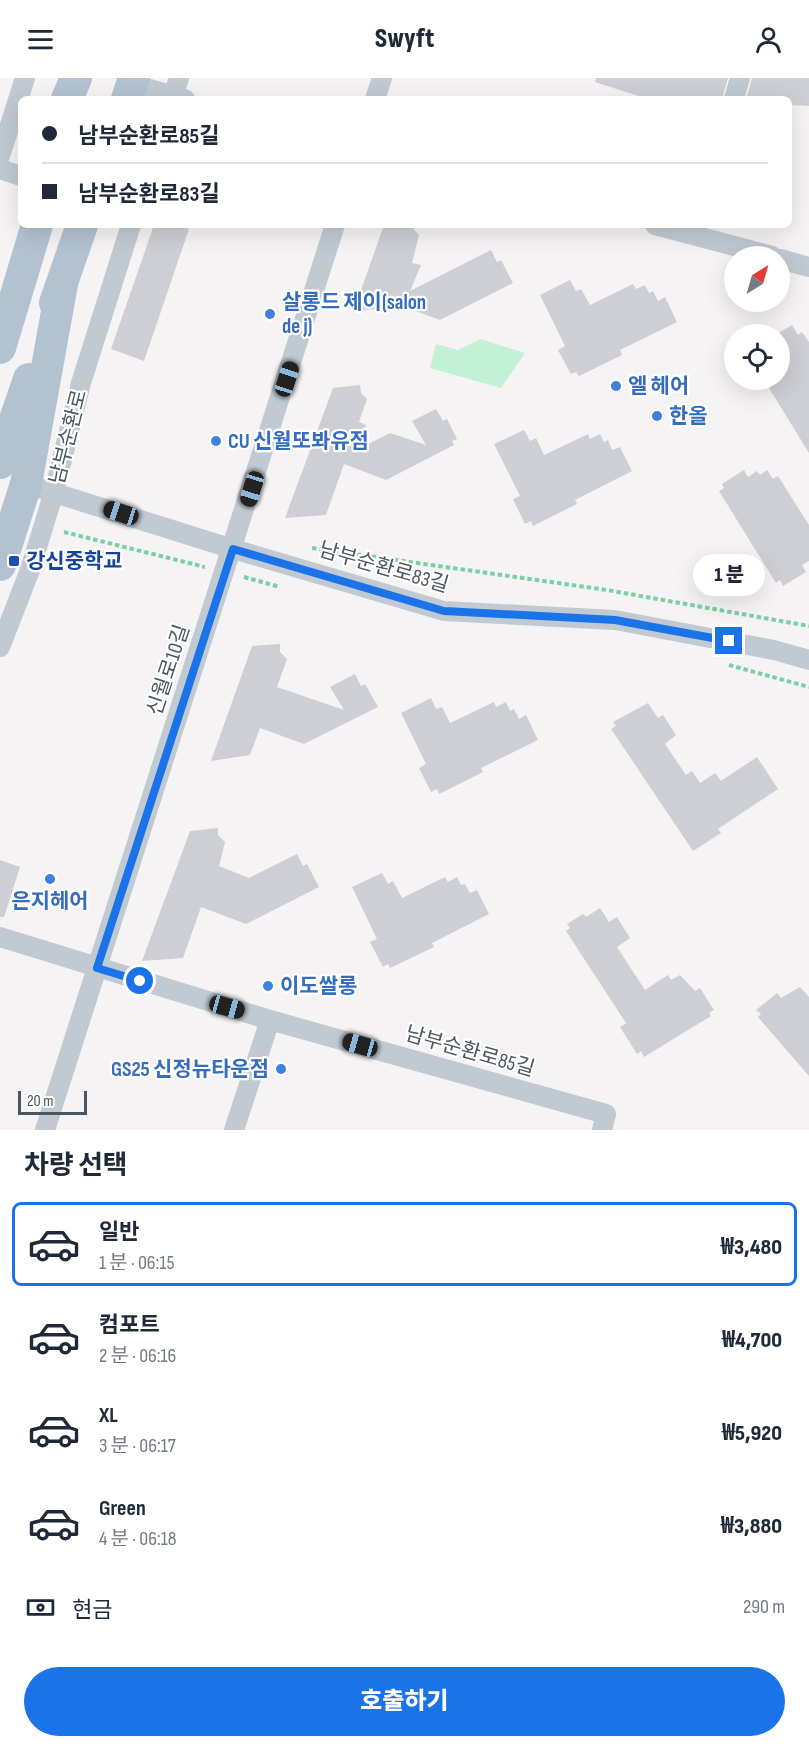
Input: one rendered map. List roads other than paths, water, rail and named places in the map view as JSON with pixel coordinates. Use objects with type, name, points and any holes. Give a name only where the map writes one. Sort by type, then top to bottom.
[{"type":"main road","points":[[68,96],[76,78]]},
{"type":"main road","points":[[76,96],[82,78]]},
{"type":"main road","points":[[0,275],[18,221]]},
{"type":"main road","points":[[0,348],[36,228]]},
{"type":"main road","name":"남부순환로","points":[[0,463],[81,228]]},
{"type":"main road","name":"남부순환로","points":[[0,565],[40,488],[62,284]]},
{"type":"street","points":[[19,96],[25,78]]},
{"type":"street","points":[[376,96],[382,78]]},
{"type":"street","points":[[735,96],[740,78]]},
{"type":"street","points":[[131,87],[177,93]]},
{"type":"street","points":[[0,156],[18,100]]},
{"type":"street","points":[[0,169],[18,175]]},
{"type":"street","name":"남부순환로","points":[[0,647],[30,570],[40,488],[81,383],[130,228]]},
{"type":"street","name":"신월로10길","points":[[45,1130],[334,228]]},
{"type":"street","points":[[680,228],[696,230],[743,246]]},
{"type":"street","points":[[790,262],[809,267]]},
{"type":"street","name":"남부순환로83길","points":[[40,488],[233,549],[444,611],[615,620],[774,650],[809,660]]},
{"type":"street","name":"남부순환로85길","points":[[0,937],[270,1020],[606,1114],[602,1130]]},
{"type":"street","points":[[234,1130],[270,1020]]},
{"type":"place","name":"살롱드 제이(salon de j)","points":[[270,314]]},
{"type":"place","name":"엘 헤어","points":[[616,386]]},
{"type":"place","name":"한올","points":[[657,416]]},
{"type":"place","name":"CU 신월또봐유점","points":[[216,441]]},
{"type":"place","name":"강신중학교","points":[[14,561]]},
{"type":"place","name":"은지헤어","points":[[50,879]]},
{"type":"place","name":"이도쌀롱","points":[[268,986]]},
{"type":"place","name":"GS25 신정뉴타운점","points":[[281,1069]]}]
